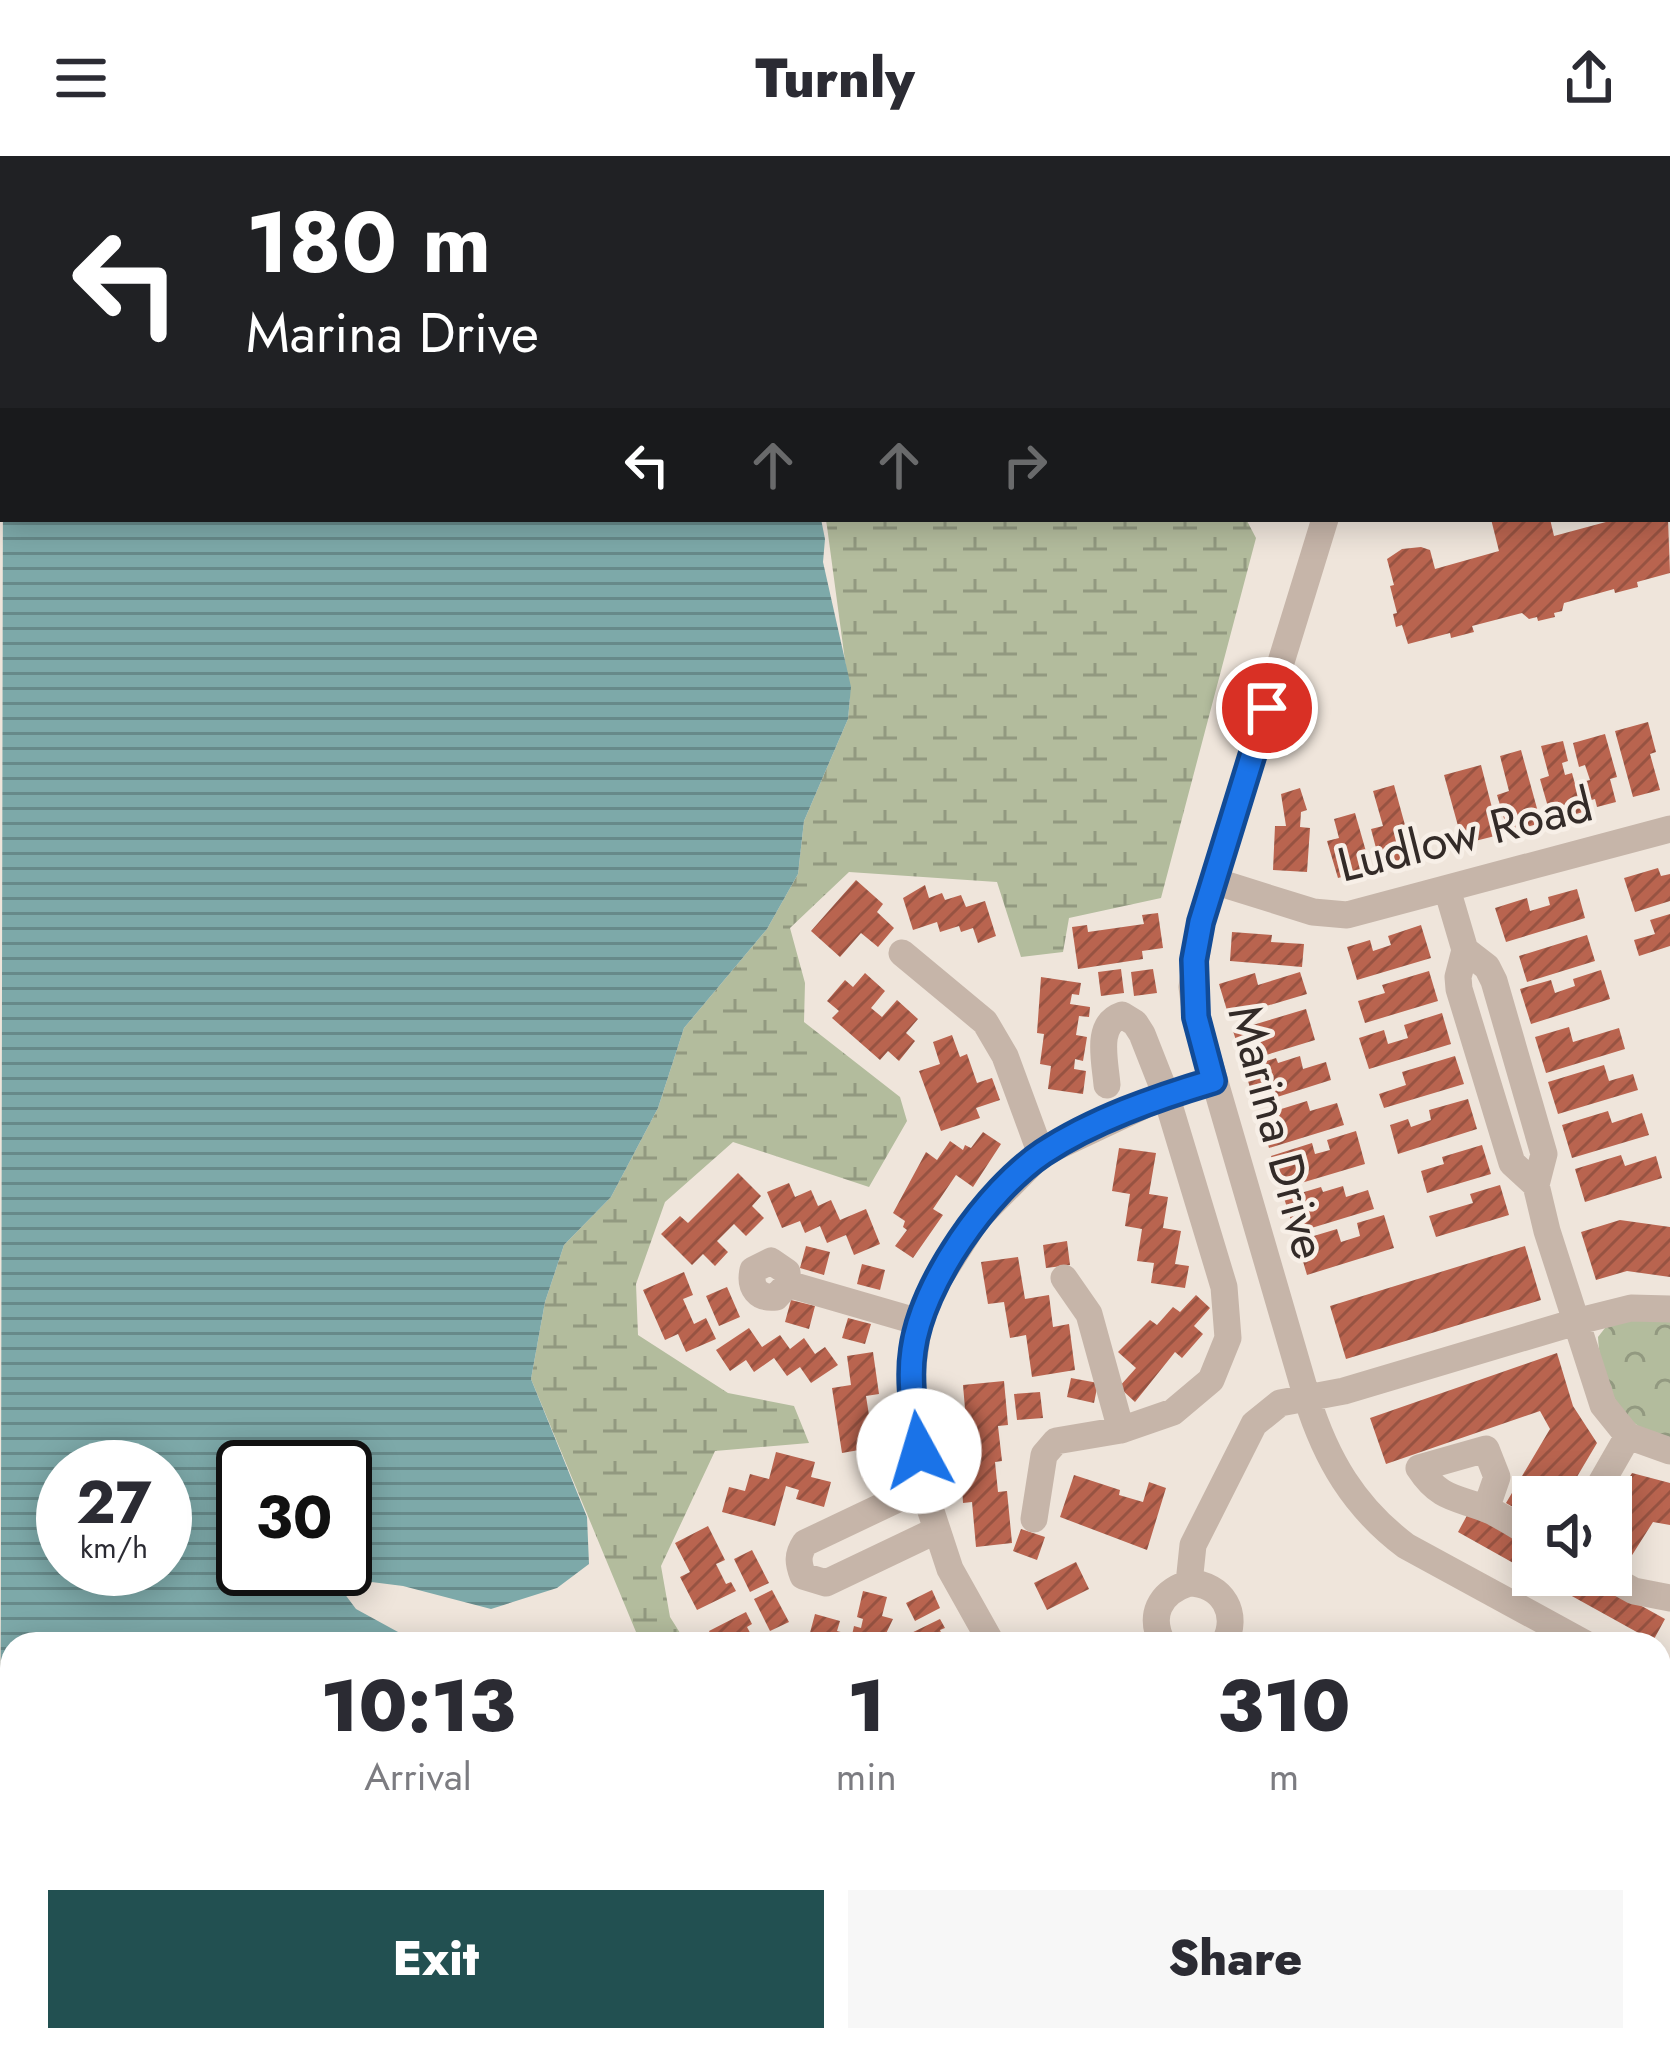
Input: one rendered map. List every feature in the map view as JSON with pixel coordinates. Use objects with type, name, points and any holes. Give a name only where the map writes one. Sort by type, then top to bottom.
[{"type":"street","name":"Marina Drive","points":[[1324,522],[1201,922],[1192,988],[1213,1081],[1306,1397],[1344,1484],[1406,1546],[1564,1632]]},
{"type":"street","name":"Ludlow Road","points":[[1214,881],[1332,915],[1670,830]]},
{"type":"street","points":[[1447,889],[1465,950],[1487,968],[1494,981],[1544,1154],[1536,1185],[1547,1231],[1604,1405],[1628,1436],[1670,1451]]},
{"type":"street","points":[[902,953],[985,1022],[1005,1056],[1041,1154]]},
{"type":"street","points":[[1034,1519],[1049,1448],[1066,1438],[1121,1430],[1173,1412],[1202,1391],[1219,1367],[1228,1338],[1224,1288],[1166,1095],[1136,1023],[1122,1015],[1111,1019],[1104,1031],[1107,1084]]},
{"type":"street","points":[[985,1632],[950,1569],[922,1487],[911,1379],[919,1322],[933,1288],[977,1220],[1041,1154],[1166,1095],[1213,1081]]},
{"type":"street","points":[[1064,1278],[1089,1314],[1121,1430]]},
{"type":"street","points":[[788,1284],[919,1322]]},
{"type":"street","points":[[1189,1583],[1193,1545],[1254,1424],[1280,1403],[1344,1391],[1631,1308],[1670,1309]]},
{"type":"street","points":[[1606,1476],[1628,1436]]},
{"type":"street","points":[[922,1487],[805,1543],[799,1565],[803,1576],[826,1583],[935,1531]]},
{"type":"street","points":[[1486,1509],[1512,1523]]},
{"type":"street","points":[[1157,1632],[1156,1611],[1164,1596],[1189,1583],[1215,1590],[1228,1604],[1232,1622],[1228,1632]]},
{"type":"street","points":[[1632,1590],[1670,1598]]},
{"type":"green space","points":[[826,522],[1248,522],[1256,538],[1161,898],[1069,918],[1063,952],[1021,957],[997,882],[849,872],[790,928],[805,983],[804,1022],[900,1097],[907,1121],[869,1187],[733,1142],[665,1202],[636,1284],[638,1335],[728,1393],[794,1406],[809,1443],[715,1451],[661,1566],[670,1617],[679,1632],[636,1632],[531,1379],[545,1302],[564,1245],[611,1197],[658,1108],[684,1028],[767,929],[798,874],[804,821],[848,719],[850,698]]},
{"type":"green space","points":[[1629,1321],[1670,1321],[1670,1440],[1653,1435],[1627,1415],[1603,1371],[1598,1337],[1605,1328]]},
{"type":"water","points":[[3,522],[822,522],[823,562],[851,687],[848,719],[804,821],[798,874],[767,929],[684,1028],[658,1108],[611,1197],[564,1245],[545,1302],[531,1379],[587,1517],[589,1564],[557,1588],[491,1609],[372,1582],[372,1440],[216,1440],[216,1596],[346,1596],[356,1609],[398,1632],[1,1632]]},
{"type":"building","points":[[1492,522],[1551,522],[1554,536],[1606,522],[1668,522],[1670,573],[1637,582],[1638,587],[1564,603],[1555,617],[1538,621],[1522,613],[1472,626],[1474,632],[1408,644],[1402,625],[1396,627],[1387,559],[1402,549],[1421,547],[1430,550],[1435,569],[1499,551]]},
{"type":"building","points":[[1648,722],[1660,790],[1633,797],[1615,731]]},
{"type":"building","points":[[1605,734],[1617,777],[1610,779],[1616,802],[1597,807],[1595,799],[1588,801],[1582,782],[1590,780],[1585,765],[1579,767],[1573,743]]},
{"type":"building","points":[[1563,741],[1568,761],[1562,763],[1565,775],[1572,773],[1575,784],[1580,782],[1586,803],[1581,804],[1583,812],[1552,821],[1540,779],[1549,776],[1541,746]]},
{"type":"building","points":[[1521,750],[1541,823],[1508,832],[1497,795],[1509,791],[1500,756]]},
{"type":"building","points":[[1481,765],[1499,835],[1463,844],[1444,775]]},
{"type":"building","points":[[1394,785],[1414,858],[1381,867],[1371,829],[1383,826],[1373,791]]},
{"type":"building","points":[[1300,788],[1307,810],[1301,812],[1300,827],[1310,828],[1307,872],[1273,870],[1275,826],[1286,826],[1281,794]]},
{"type":"building","points":[[1355,813],[1371,869],[1338,878],[1327,841],[1339,838],[1334,819]]},
{"type":"building","points":[[1658,868],[1661,876],[1670,874],[1670,901],[1635,912],[1624,878]]},
{"type":"building","points":[[856,880],[883,904],[877,912],[894,928],[878,947],[861,933],[840,957],[811,931]]},
{"type":"building","points":[[925,885],[929,898],[942,893],[945,900],[961,895],[966,907],[985,901],[996,936],[978,943],[973,928],[961,932],[959,926],[940,932],[937,922],[913,930],[903,898]]},
{"type":"building","points":[[1577,889],[1585,918],[1506,942],[1495,908],[1527,898],[1530,911],[1550,905],[1548,897]]},
{"type":"building","points":[[1158,913],[1163,948],[1142,951],[1143,959],[1078,969],[1072,927],[1087,925],[1088,932],[1144,924],[1142,915]]},
{"type":"building","points":[[1670,914],[1670,946],[1639,956],[1634,940],[1655,934],[1650,920]]},
{"type":"building","points":[[1421,925],[1431,958],[1357,980],[1347,947],[1370,940],[1373,951],[1391,945],[1388,936]]},
{"type":"building","points":[[1232,932],[1272,935],[1271,942],[1304,944],[1302,967],[1230,961]]},
{"type":"building","points":[[1587,935],[1595,961],[1527,982],[1519,956]]},
{"type":"building","points":[[1121,969],[1124,993],[1101,996],[1098,972]]},
{"type":"building","points":[[1153,969],[1157,993],[1134,996],[1131,972]]},
{"type":"building","points":[[1601,970],[1610,999],[1531,1024],[1520,989],[1551,980],[1555,993],[1575,986],[1573,979]]},
{"type":"building","points":[[1429,971],[1438,1001],[1365,1023],[1358,1001],[1385,993],[1382,985]]},
{"type":"building","points":[[1300,972],[1307,994],[1229,1017],[1219,984],[1255,973],[1258,985]]},
{"type":"building","points":[[865,973],[885,991],[871,1008],[882,1017],[897,1000],[918,1019],[906,1033],[915,1041],[899,1061],[888,1051],[880,1060],[832,1018],[839,1011],[827,1001],[845,980],[853,987]]},
{"type":"building","points":[[1041,977],[1081,983],[1079,995],[1072,994],[1070,1004],[1090,1007],[1089,1017],[1079,1016],[1076,1035],[1087,1037],[1083,1061],[1075,1059],[1074,1069],[1086,1071],[1083,1094],[1048,1089],[1051,1066],[1040,1064],[1044,1034],[1037,1033]]},
{"type":"building","points":[[1306,1009],[1315,1040],[1243,1062],[1233,1031]]},
{"type":"building","points":[[1442,1013],[1451,1044],[1369,1069],[1359,1038],[1384,1030],[1388,1044],[1408,1038],[1404,1025]]},
{"type":"building","points":[[1569,1027],[1573,1042],[1619,1028],[1625,1049],[1546,1073],[1535,1037]]},
{"type":"building","points":[[952,1035],[960,1057],[967,1054],[977,1083],[992,1078],[1000,1100],[976,1108],[980,1118],[941,1131],[919,1071],[940,1064],[933,1042]]},
{"type":"building","points":[[1300,1056],[1303,1069],[1326,1062],[1331,1080],[1255,1104],[1244,1068]]},
{"type":"building","points":[[1455,1056],[1464,1084],[1384,1108],[1379,1094],[1406,1085],[1402,1072]]},
{"type":"building","points":[[1604,1065],[1609,1081],[1633,1074],[1638,1090],[1558,1114],[1548,1082]]},
{"type":"building","points":[[1468,1099],[1477,1129],[1398,1154],[1390,1125],[1408,1119],[1411,1127],[1431,1120],[1429,1110]]},
{"type":"building","points":[[1307,1101],[1310,1111],[1337,1103],[1344,1125],[1269,1148],[1259,1116]]},
{"type":"building","points":[[1608,1111],[1612,1123],[1642,1113],[1649,1135],[1572,1158],[1562,1125]]},
{"type":"building","points":[[1356,1131],[1365,1164],[1281,1189],[1271,1156],[1312,1143],[1315,1154],[1330,1150],[1327,1140]]},
{"type":"building","points":[[983,1132],[1001,1144],[973,1187],[956,1175],[933,1209],[943,1215],[913,1258],[895,1246],[907,1230],[905,1221],[893,1213],[926,1152],[937,1160],[950,1141],[963,1150],[965,1145],[971,1148]]},
{"type":"building","points":[[1482,1145],[1491,1174],[1427,1193],[1421,1171],[1444,1164],[1442,1157]]},
{"type":"building","points":[[1119,1148],[1156,1153],[1149,1194],[1168,1197],[1163,1228],[1181,1231],[1175,1264],[1189,1266],[1185,1288],[1151,1283],[1154,1263],[1137,1261],[1142,1229],[1125,1226],[1130,1194],[1112,1191]]},
{"type":"building","points":[[1621,1155],[1625,1166],[1656,1156],[1662,1178],[1585,1202],[1575,1169]]},
{"type":"building","points":[[738,1173],[761,1196],[752,1206],[764,1218],[746,1236],[734,1224],[717,1241],[728,1252],[715,1266],[703,1254],[692,1265],[661,1234],[680,1216],[688,1223]]},
{"type":"building","points":[[789,1183],[795,1197],[811,1190],[818,1206],[831,1200],[840,1220],[866,1209],[880,1244],[854,1255],[846,1235],[827,1243],[820,1226],[805,1233],[800,1221],[782,1228],[767,1192]]},
{"type":"building","points":[[1500,1185],[1509,1215],[1436,1237],[1429,1216],[1473,1203],[1470,1194]]},
{"type":"building","points":[[1343,1186],[1346,1197],[1368,1190],[1374,1209],[1295,1233],[1284,1198]]},
{"type":"building","points":[[1384,1215],[1394,1248],[1307,1275],[1297,1241],[1337,1229],[1341,1242],[1360,1236],[1357,1223]]},
{"type":"building","points":[[1620,1220],[1670,1227],[1670,1277],[1627,1271],[1596,1280],[1581,1232]]},
{"type":"building","points":[[1067,1241],[1070,1265],[1046,1268],[1043,1245]]},
{"type":"building","points":[[806,1246],[830,1252],[824,1275],[800,1268]]},
{"type":"building","points":[[1525,1246],[1541,1300],[1346,1359],[1330,1306]]},
{"type":"building","points":[[1018,1257],[1025,1299],[1049,1295],[1053,1327],[1069,1324],[1075,1370],[1032,1377],[1026,1335],[1010,1338],[1004,1302],[988,1304],[981,1262]]},
{"type":"building","points":[[862,1264],[885,1270],[880,1290],[857,1284]]},
{"type":"building","points":[[684,1272],[693,1295],[683,1299],[694,1324],[706,1318],[716,1339],[686,1352],[678,1334],[665,1340],[643,1290]]},
{"type":"building","points":[[727,1287],[740,1317],[719,1326],[706,1296]]},
{"type":"building","points":[[1196,1295],[1210,1308],[1194,1326],[1203,1334],[1182,1358],[1175,1352],[1135,1402],[1119,1387],[1136,1368],[1118,1352],[1150,1320],[1157,1325],[1173,1307],[1180,1312]]},
{"type":"building","points":[[791,1300],[815,1306],[809,1329],[785,1322]]},
{"type":"building","points":[[848,1318],[871,1324],[865,1344],[842,1338]]},
{"type":"building","points":[[749,1328],[762,1347],[780,1335],[790,1349],[804,1338],[815,1354],[825,1347],[838,1365],[811,1383],[800,1367],[787,1376],[774,1358],[754,1372],[746,1360],[730,1371],[716,1350]]},
{"type":"building","points":[[873,1352],[879,1394],[866,1396],[871,1428],[882,1426],[889,1475],[863,1479],[859,1450],[842,1453],[832,1388],[851,1385],[847,1356]]},
{"type":"building","points":[[1557,1353],[1573,1406],[1597,1443],[1577,1476],[1522,1476],[1550,1429],[1540,1411],[1386,1464],[1370,1418]]},
{"type":"building","points":[[1071,1378],[1098,1383],[1094,1403],[1067,1397]]},
{"type":"building","points":[[1004,1381],[1008,1425],[998,1426],[1002,1461],[995,1462],[998,1492],[1007,1491],[1012,1543],[976,1547],[972,1502],[963,1503],[962,1485],[952,1486],[950,1466],[961,1465],[958,1433],[967,1432],[963,1385]]},
{"type":"building","points":[[1040,1392],[1043,1418],[1017,1420],[1014,1394]]},
{"type":"building","points":[[776,1452],[815,1462],[811,1477],[831,1482],[824,1507],[796,1499],[799,1490],[786,1486],[775,1526],[722,1512],[729,1487],[745,1491],[750,1474],[769,1479]]},
{"type":"building","points":[[1632,1473],[1670,1483],[1670,1525],[1653,1522],[1632,1555],[1632,1476]]},
{"type":"building","points":[[1074,1475],[1143,1502],[1149,1482],[1166,1488],[1147,1550],[1060,1517]]},
{"type":"building","points":[[1470,1510],[1512,1533],[1512,1562],[1458,1532]]},
{"type":"building","points":[[708,1526],[725,1560],[716,1564],[726,1584],[731,1582],[736,1591],[697,1610],[680,1577],[690,1572],[675,1543]]},
{"type":"building","points":[[1021,1529],[1045,1537],[1037,1560],[1013,1551]]},
{"type":"building","points":[[752,1550],[769,1583],[750,1592],[734,1559]]},
{"type":"building","points":[[1076,1562],[1089,1589],[1047,1610],[1034,1583]]},
{"type":"building","points":[[772,1590],[789,1622],[770,1631],[754,1599]]},
{"type":"building","points":[[932,1590],[940,1608],[915,1621],[906,1603]]},
{"type":"building","points":[[863,1591],[887,1597],[882,1616],[893,1619],[887,1632],[853,1632],[854,1626],[861,1628],[863,1619],[857,1617]]},
{"type":"building","points":[[1572,1596],[1624,1596],[1665,1619],[1658,1632],[1637,1632]]},
{"type":"building","points":[[746,1612],[752,1624],[747,1627],[750,1632],[709,1631]]},
{"type":"building","points":[[815,1614],[840,1621],[837,1631],[841,1632],[810,1632]]},
{"type":"building","points":[[940,1619],[945,1628],[941,1632],[913,1632]]},
{"type":"route","points":[[919,1451],[911,1379],[919,1322],[933,1288],[977,1220],[1041,1154],[1166,1095],[1213,1081],[1196,1017],[1194,960],[1201,922],[1267,708]]}]
